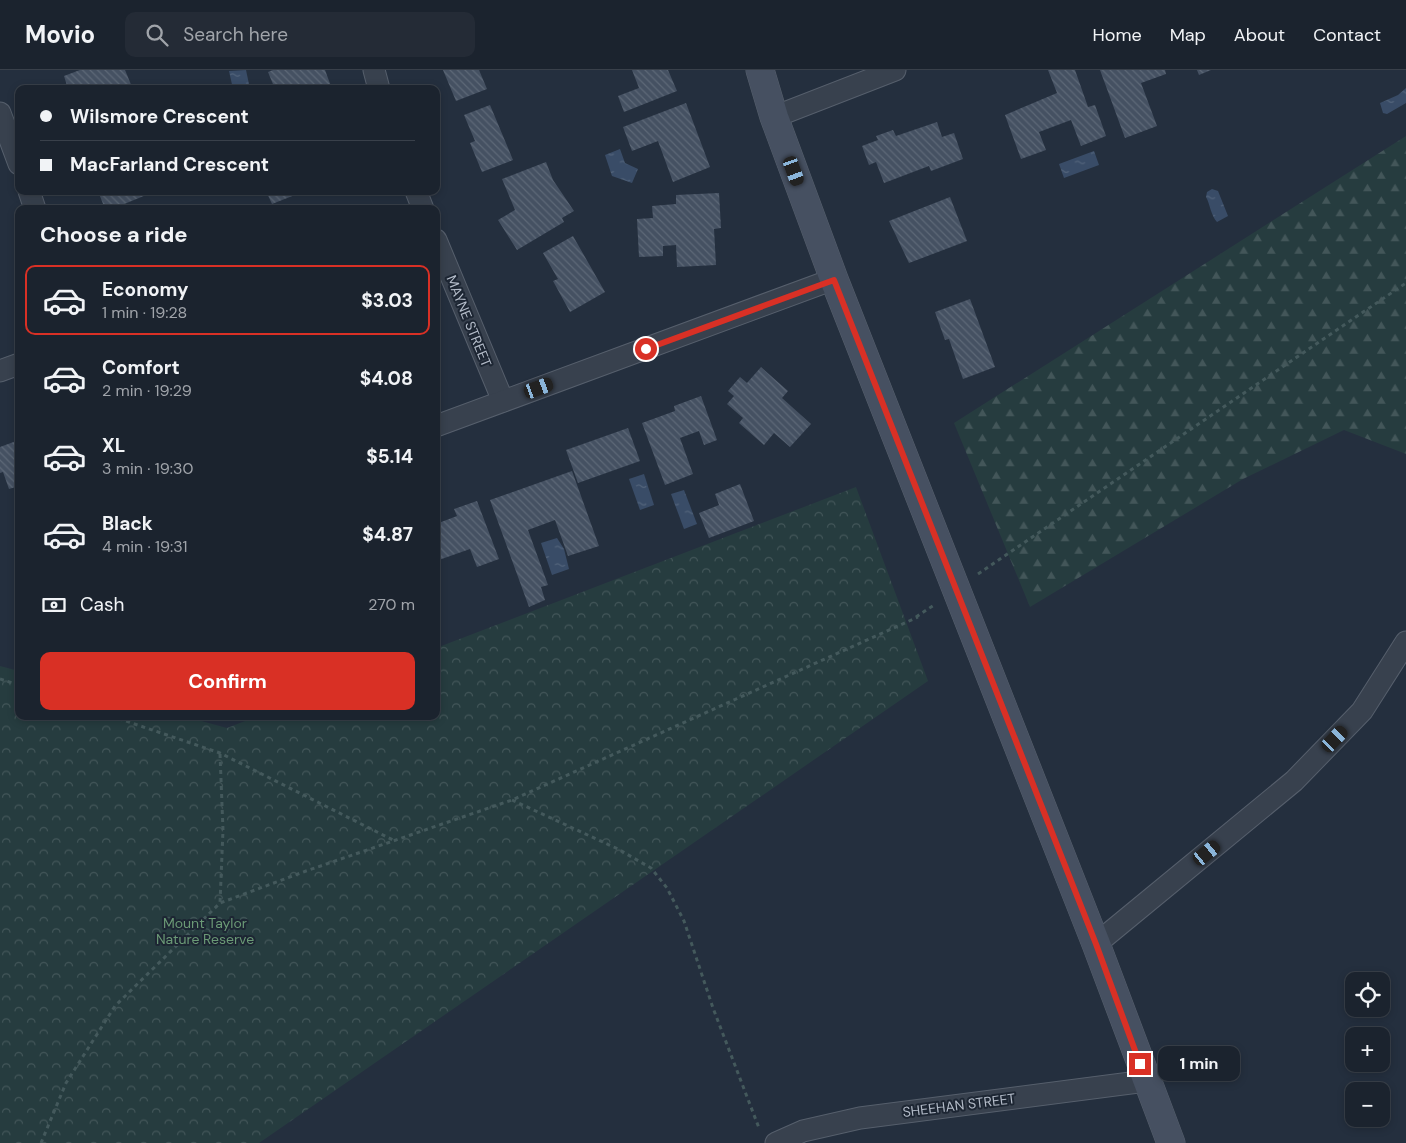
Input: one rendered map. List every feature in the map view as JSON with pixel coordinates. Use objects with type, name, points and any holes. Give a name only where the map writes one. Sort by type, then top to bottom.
[{"type":"street","points":[[374,70],[378,85]]},
{"type":"street","points":[[760,70],[774,117],[834,280],[1096,944],[1146,1081],[1171,1143]]},
{"type":"street","points":[[774,117],[895,70]]},
{"type":"street","points":[[0,113],[15,153]]},
{"type":"street","name":"MAYNE STREET","points":[[440,250],[503,402]]},
{"type":"street","points":[[440,425],[834,280]]},
{"type":"street","points":[[0,371],[15,365]]},
{"type":"street","points":[[1096,944],[1294,782],[1362,711],[1406,642]]},
{"type":"street","name":"SHEEHAN STREET","points":[[768,1138],[860,1118],[1146,1081]]},
{"type":"path","points":[[912,620],[1406,283]]},
{"type":"path","points":[[41,1143],[66,1083],[115,1006],[220,903],[393,840],[512,800],[918,617]]},
{"type":"path","points":[[0,678],[15,684]]},
{"type":"path","points":[[123,720],[220,753],[393,840]]},
{"type":"path","points":[[220,753],[223,830],[220,903]]},
{"type":"path","points":[[512,800],[627,854],[652,868],[667,888],[684,921],[713,1008],[768,1138]]},
{"type":"green space","points":[[1406,136],[1406,454],[1344,430],[1243,479],[1030,607],[954,423]]},
{"type":"green space","name":"Mount Taylor Nature Reserve","points":[[856,487],[928,681],[259,1143],[0,1143],[0,666],[15,670],[15,720],[198,720],[227,728],[248,720],[440,720],[440,646]]},
{"type":"water","points":[[246,70],[249,85],[232,85],[229,71]]},
{"type":"water","points":[[1406,88],[1406,103],[1387,114],[1383,113],[1380,103],[1398,95]]},
{"type":"water","points":[[620,149],[625,163],[638,169],[632,183],[612,176],[605,155]]},
{"type":"water","points":[[1094,151],[1099,165],[1064,178],[1059,164]]},
{"type":"water","points":[[1212,189],[1218,191],[1228,216],[1217,222],[1213,217],[1206,197],[1207,192]]},
{"type":"water","points":[[644,474],[654,505],[640,510],[629,479]]},
{"type":"water","points":[[684,490],[697,524],[684,529],[671,494]]},
{"type":"water","points":[[557,538],[564,549],[569,569],[552,575],[541,543]]},
{"type":"building","points":[[80,70],[125,70],[131,85],[67,85],[64,76]]},
{"type":"building","points":[[273,70],[325,70],[331,85],[273,85],[268,72]]},
{"type":"building","points":[[443,70],[479,70],[487,89],[456,101]]},
{"type":"building","points":[[632,70],[668,70],[677,91],[624,112],[618,96],[639,88]]},
{"type":"building","points":[[1048,70],[1075,70],[1088,107],[1095,105],[1106,136],[1081,146],[1071,120],[1039,132],[1046,150],[1021,159],[1005,115],[1057,93]]},
{"type":"building","points":[[1100,70],[1165,70],[1166,74],[1141,83],[1157,126],[1125,138]]},
{"type":"building","points":[[1197,70],[1211,70],[1199,75]]},
{"type":"building","points":[[686,103],[710,167],[673,182],[658,141],[632,151],[623,127]]},
{"type":"building","points":[[490,105],[513,160],[482,172],[470,143],[475,141],[464,115]]},
{"type":"building","points":[[937,122],[942,137],[954,133],[963,159],[931,171],[929,166],[884,183],[876,162],[869,165],[862,146],[878,140],[876,136],[893,130],[896,136]]},
{"type":"building","points":[[546,162],[553,180],[574,211],[562,218],[564,222],[517,250],[498,220],[515,210],[502,179]]},
{"type":"building","points":[[719,193],[721,228],[714,229],[716,265],[677,267],[676,245],[663,246],[663,256],[639,257],[637,219],[653,218],[652,206],[676,204],[676,195]]},
{"type":"building","points":[[100,195],[146,195],[122,205],[103,205]]},
{"type":"building","points":[[268,195],[295,195],[272,204]]},
{"type":"building","points":[[950,197],[967,241],[909,263],[889,221]]},
{"type":"building","points":[[573,236],[605,292],[570,312],[553,281],[558,279],[543,253]]},
{"type":"building","points":[[970,299],[995,367],[963,379],[949,339],[945,340],[935,312]]},
{"type":"building","points":[[761,367],[788,391],[782,398],[811,424],[790,447],[774,433],[764,445],[739,423],[743,418],[727,404],[734,396],[728,391],[740,377],[747,383]]},
{"type":"building","points":[[701,396],[717,440],[704,445],[699,431],[680,438],[693,474],[665,485],[642,423],[675,411],[674,406]]},
{"type":"building","points":[[628,428],[640,461],[578,483],[566,450]]},
{"type":"building","points":[[15,441],[15,487],[9,489],[3,472],[0,473],[0,447]]},
{"type":"building","points":[[572,471],[599,546],[568,556],[555,520],[528,530],[548,585],[541,587],[545,600],[529,607],[490,500]]},
{"type":"building","points":[[740,484],[754,521],[709,538],[699,513],[719,505],[715,494]]},
{"type":"building","points":[[477,501],[499,559],[477,567],[470,549],[440,560],[440,522],[457,516],[454,509]]},
{"type":"route","points":[[646,349],[834,280],[1096,944],[1140,1064]]}]
